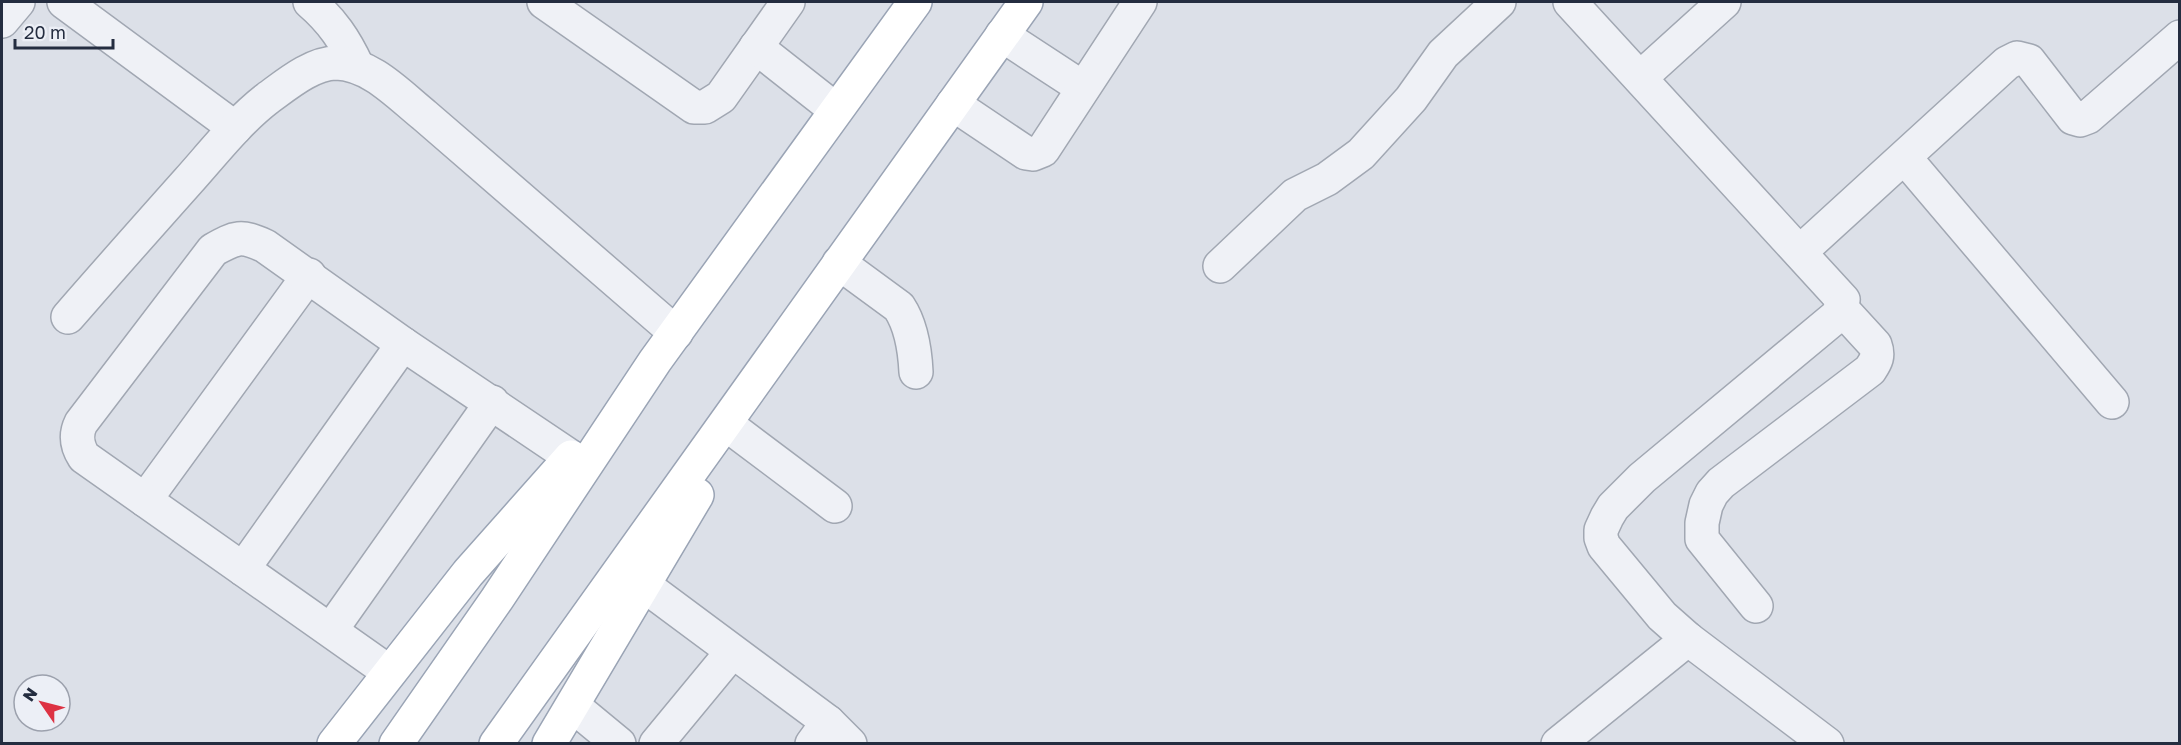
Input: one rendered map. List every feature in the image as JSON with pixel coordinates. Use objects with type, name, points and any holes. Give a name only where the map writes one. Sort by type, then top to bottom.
[{"type":"main road","points":[[396,744],[497,599],[655,361],[915,2]]},
{"type":"main road","points":[[496,744],[1026,2]]},
{"type":"main road","points":[[334,744],[468,573],[655,361]]},
{"type":"main road","points":[[549,744],[645,586],[734,430],[764,369]]},
{"type":"street","points":[[2,21],[18,2]]},
{"type":"street","points":[[64,2],[235,128]]},
{"type":"street","points":[[310,2],[345,40],[357,66]]},
{"type":"street","points":[[544,2],[694,107],[705,107],[721,97],[788,2]]},
{"type":"street","points":[[953,104],[1026,153],[1033,154],[1043,150],[1140,2]]},
{"type":"street","points":[[1220,266],[1294,195],[1327,179],[1361,154],[1412,99],[1443,54],[1499,2]]},
{"type":"street","points":[[1570,2],[1843,300],[1842,309],[1838,315],[1642,478],[1613,507],[1605,520],[1601,538],[1604,546],[1662,616],[1688,639],[1827,744]]},
{"type":"street","points":[[1640,78],[1724,2]]},
{"type":"street","points":[[1002,35],[1083,88]]},
{"type":"street","points":[[1796,247],[1905,158],[2007,63],[2017,58],[2028,61],[2073,118],[2080,120],[2088,117],[2180,37]]},
{"type":"street","points":[[756,47],[836,110]]},
{"type":"street","points":[[68,317],[235,128],[267,99],[321,65],[334,63],[357,66],[387,85],[676,333]]},
{"type":"street","points":[[1905,158],[2112,402]]},
{"type":"street","points":[[389,672],[84,457],[79,450],[77,436],[81,423],[213,250],[239,237],[249,238],[266,246],[403,344],[572,457]]},
{"type":"street","points":[[839,263],[899,307],[904,314],[916,357],[916,372]]},
{"type":"street","points":[[145,500],[309,275]]},
{"type":"street","points":[[1756,606],[1702,538],[1706,505],[1712,493],[1721,483],[1870,370],[1877,359],[1875,345],[1842,309]]},
{"type":"street","points":[[243,569],[403,344]]},
{"type":"street","points":[[331,630],[492,402]]},
{"type":"street","points":[[734,430],[835,506]]},
{"type":"street","points":[[645,586],[732,652],[830,736]]},
{"type":"street","points":[[1558,744],[1688,639]]},
{"type":"street","points":[[656,744],[732,652]]},
{"type":"street","points":[[573,706],[619,744]]}]
